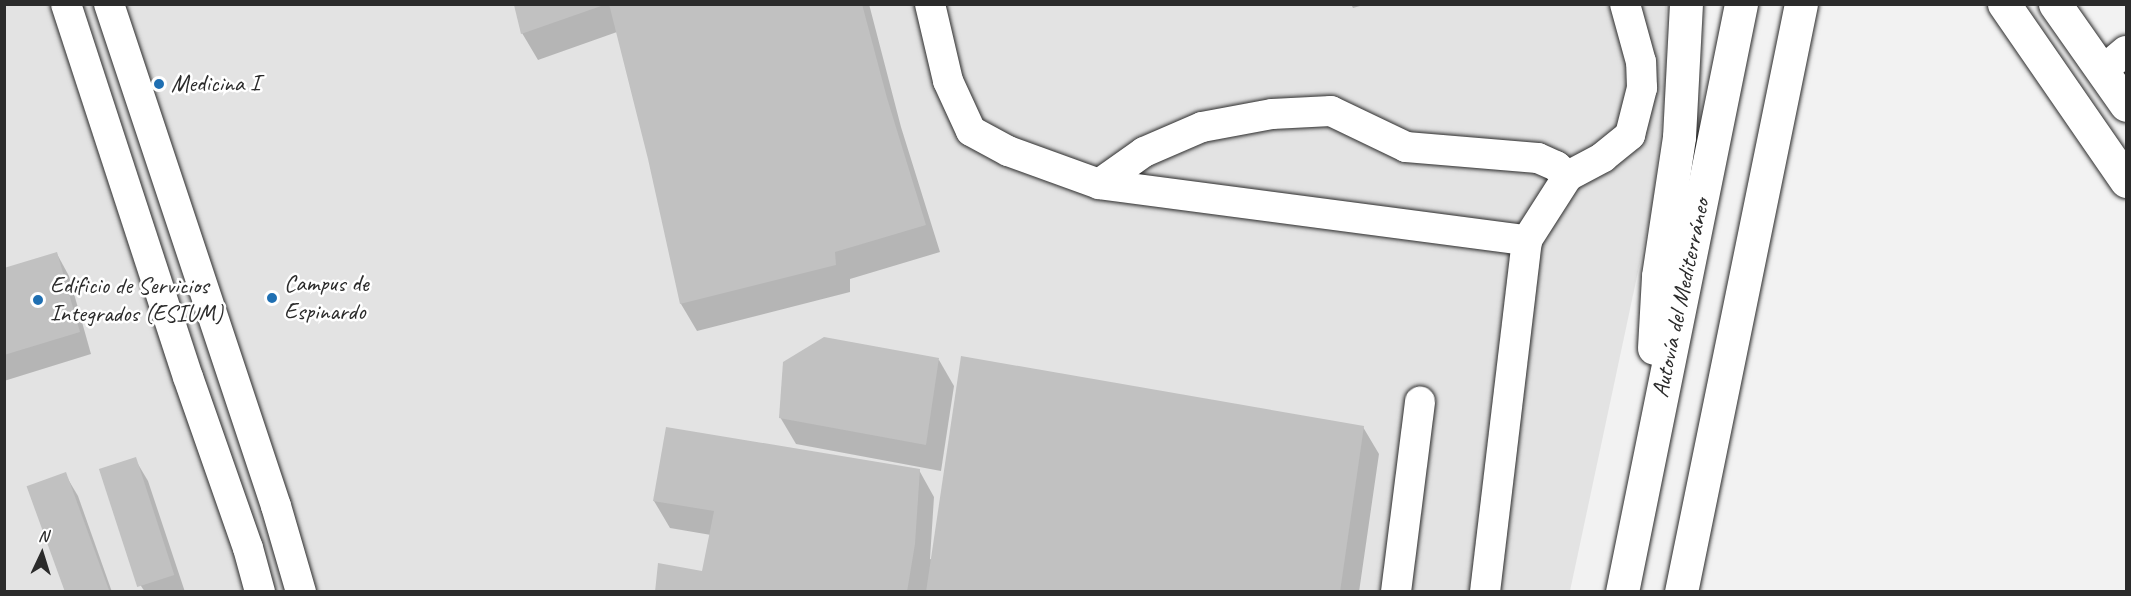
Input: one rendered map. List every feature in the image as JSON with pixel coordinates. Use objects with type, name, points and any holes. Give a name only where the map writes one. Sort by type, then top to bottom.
[{"type":"main road","points":[[1650,446],[1658,276],[1679,137],[1686,4]]},
{"type":"main road","name":"Autovía del Mediterráneo","points":[[1622,591],[1742,4]]},
{"type":"main road","points":[[1681,591],[1801,4]]},
{"type":"main road","points":[[2004,4],[2127,181]]},
{"type":"main road","points":[[2055,4],[2114,61],[2127,105]]},
{"type":"street","points":[[66,4],[150,262],[245,538],[260,591]]},
{"type":"street","points":[[109,4],[276,506],[301,591]]},
{"type":"street","points":[[930,4],[948,81],[971,131],[1008,151],[1099,184],[1527,240]]},
{"type":"street","points":[[1485,591],[1527,240],[1568,176],[1604,157],[1630,135],[1642,88],[1641,62],[1625,4]]},
{"type":"street","points":[[1099,184],[1144,152],[1202,127],[1272,114],[1331,111],[1406,147],[1538,158],[1556,166],[1568,176]]},
{"type":"street","points":[[150,262],[191,250]]},
{"type":"street","points":[[1396,591],[1420,402]]},
{"type":"shaded area","points":[[4,5],[1666,5],[1666,83],[1652,206],[1570,591],[5,591]]},
{"type":"building","points":[[609,4],[862,4],[887,98],[926,225],[835,252],[836,265],[680,304],[648,159]]},
{"type":"building","points":[[514,5],[604,5],[521,34]]},
{"type":"building","name":"Edificio de Servicios Integrados (ESIUM)","points":[[57,252],[80,332],[4,355],[4,268]]},
{"type":"building","points":[[824,337],[939,358],[926,445],[779,418],[783,362]]},
{"type":"building","points":[[961,356],[1364,426],[1340,592],[926,592]]},
{"type":"building","points":[[666,427],[920,469],[915,544],[907,592],[655,592],[658,563],[702,571],[714,511],[653,501]]},
{"type":"building","points":[[136,457],[174,575],[137,587],[99,469]]},
{"type":"building","points":[[66,472],[109,591],[65,592],[27,486]]},
{"type":"place","name":"Medicina I","points":[[159,84]]},
{"type":"place","name":"Campus de Espinardo","points":[[272,298]]},
{"type":"place","name":"Edificio de Servicios Integrados (ESIUM)","points":[[38,300]]}]
